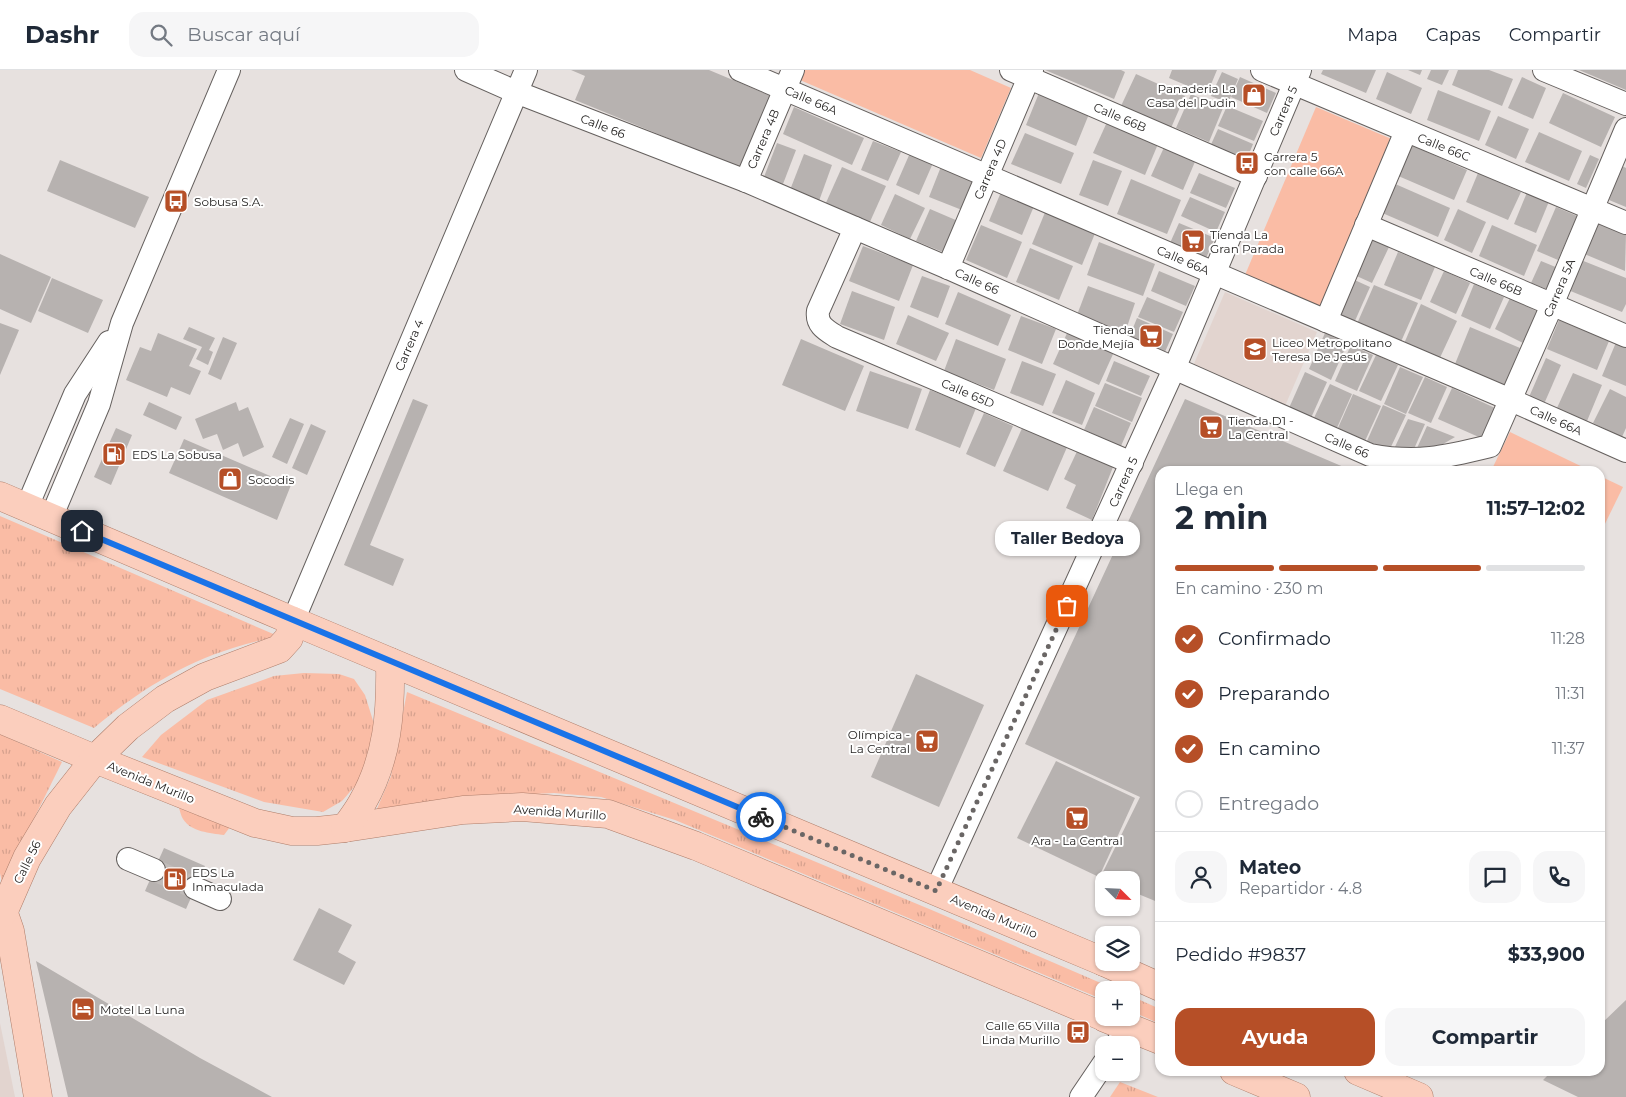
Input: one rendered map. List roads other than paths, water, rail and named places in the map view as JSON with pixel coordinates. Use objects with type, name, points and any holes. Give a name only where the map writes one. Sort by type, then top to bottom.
[{"type":"main road","name":"Avenida Murillo","points":[[0,496],[1095,958]]},
{"type":"main road","name":"Calle 56","points":[[38,1097],[10,931],[2,907],[27,858],[58,806],[95,759],[128,727],[164,700],[205,677],[279,649],[289,638],[293,621]]},
{"type":"main road","points":[[345,828],[363,802],[377,770],[387,736],[391,701],[390,662]]},
{"type":"main road","name":"Avenida Murillo","points":[[0,719],[255,823],[292,831],[345,828],[464,810],[522,807],[608,814],[696,846],[1113,1027],[1155,1039]]},
{"type":"main road","name":"Avenida Murillo","points":[[1125,971],[1155,984]]},
{"type":"main road","points":[[1252,1076],[1283,1085]]},
{"type":"main road","points":[[1370,1076],[1419,1097]]},
{"type":"street","points":[[39,512],[99,404],[122,322],[229,70]]},
{"type":"street","name":"Calle 66","points":[[466,70],[516,92],[746,181],[948,268],[1370,455],[1390,459],[1434,459],[1490,446]]},
{"type":"street","name":"Carrera 4","points":[[293,621],[526,70]]},
{"type":"street","name":"Calle 66A","points":[[740,70],[789,79],[987,175],[1626,451]]},
{"type":"street","name":"Calle 66C","points":[[1262,70],[1297,77],[1406,131],[1626,223]]},
{"type":"street","points":[[1544,70],[1626,104]]},
{"type":"street","name":"Carrera 4D","points":[[948,268],[987,175],[1024,73]]},
{"type":"street","name":"Calle 66B","points":[[1024,73],[1256,176]]},
{"type":"street","name":"Carrera 5","points":[[936,891],[1174,369],[1297,77]]},
{"type":"street","name":"Carrera 4B","points":[[746,181],[789,79]]},
{"type":"street","name":"Carrera 5A","points":[[1490,446],[1552,305],[1626,128]]},
{"type":"street","points":[[1326,320],[1406,131]]},
{"type":"street","name":"Calle 66B","points":[[1366,225],[1626,336]]},
{"type":"street","name":"Calle 65D","points":[[855,228],[818,311],[817,318],[820,325],[837,337],[1132,463]]},
{"type":"street","points":[[128,859],[154,870]]},
{"type":"street","points":[[195,888],[220,899]]},
{"type":"street","points":[[1081,1097],[1095,1076]]},
{"type":"tunnel","points":[[154,870],[195,888]]},
{"type":"place","name":"Panaderia La Casa del Pudin","points":[[1254,95]]},
{"type":"place","name":"Carrera 5 con calle 66A","points":[[1247,163]]},
{"type":"place","name":"Sobusa S.A.","points":[[176,201]]},
{"type":"place","name":"Tienda La Gran Parada","points":[[1193,241]]},
{"type":"place","name":"Tienda Donde Mejía","points":[[1151,336]]},
{"type":"place","name":"Liceo Metropolitano Teresa De Jesús","points":[[1255,349]]},
{"type":"place","name":"Tienda D1 - La Central","points":[[1211,427]]},
{"type":"place","name":"EDS La Sobusa","points":[[114,454]]},
{"type":"place","name":"Socodis","points":[[230,479]]},
{"type":"place","name":"Taller Bedoya","points":[[1067,606]]},
{"type":"place","name":"Olímpica - La Central","points":[[927,741]]},
{"type":"place","name":"Ara - La Central","points":[[1077,818]]},
{"type":"place","name":"EDS La Inmaculada","points":[[175,879]]},
{"type":"place","name":"Motel La Luna","points":[[83,1009]]},
{"type":"place","name":"Calle 65 Villa Linda Murillo","points":[[1078,1032]]}]
